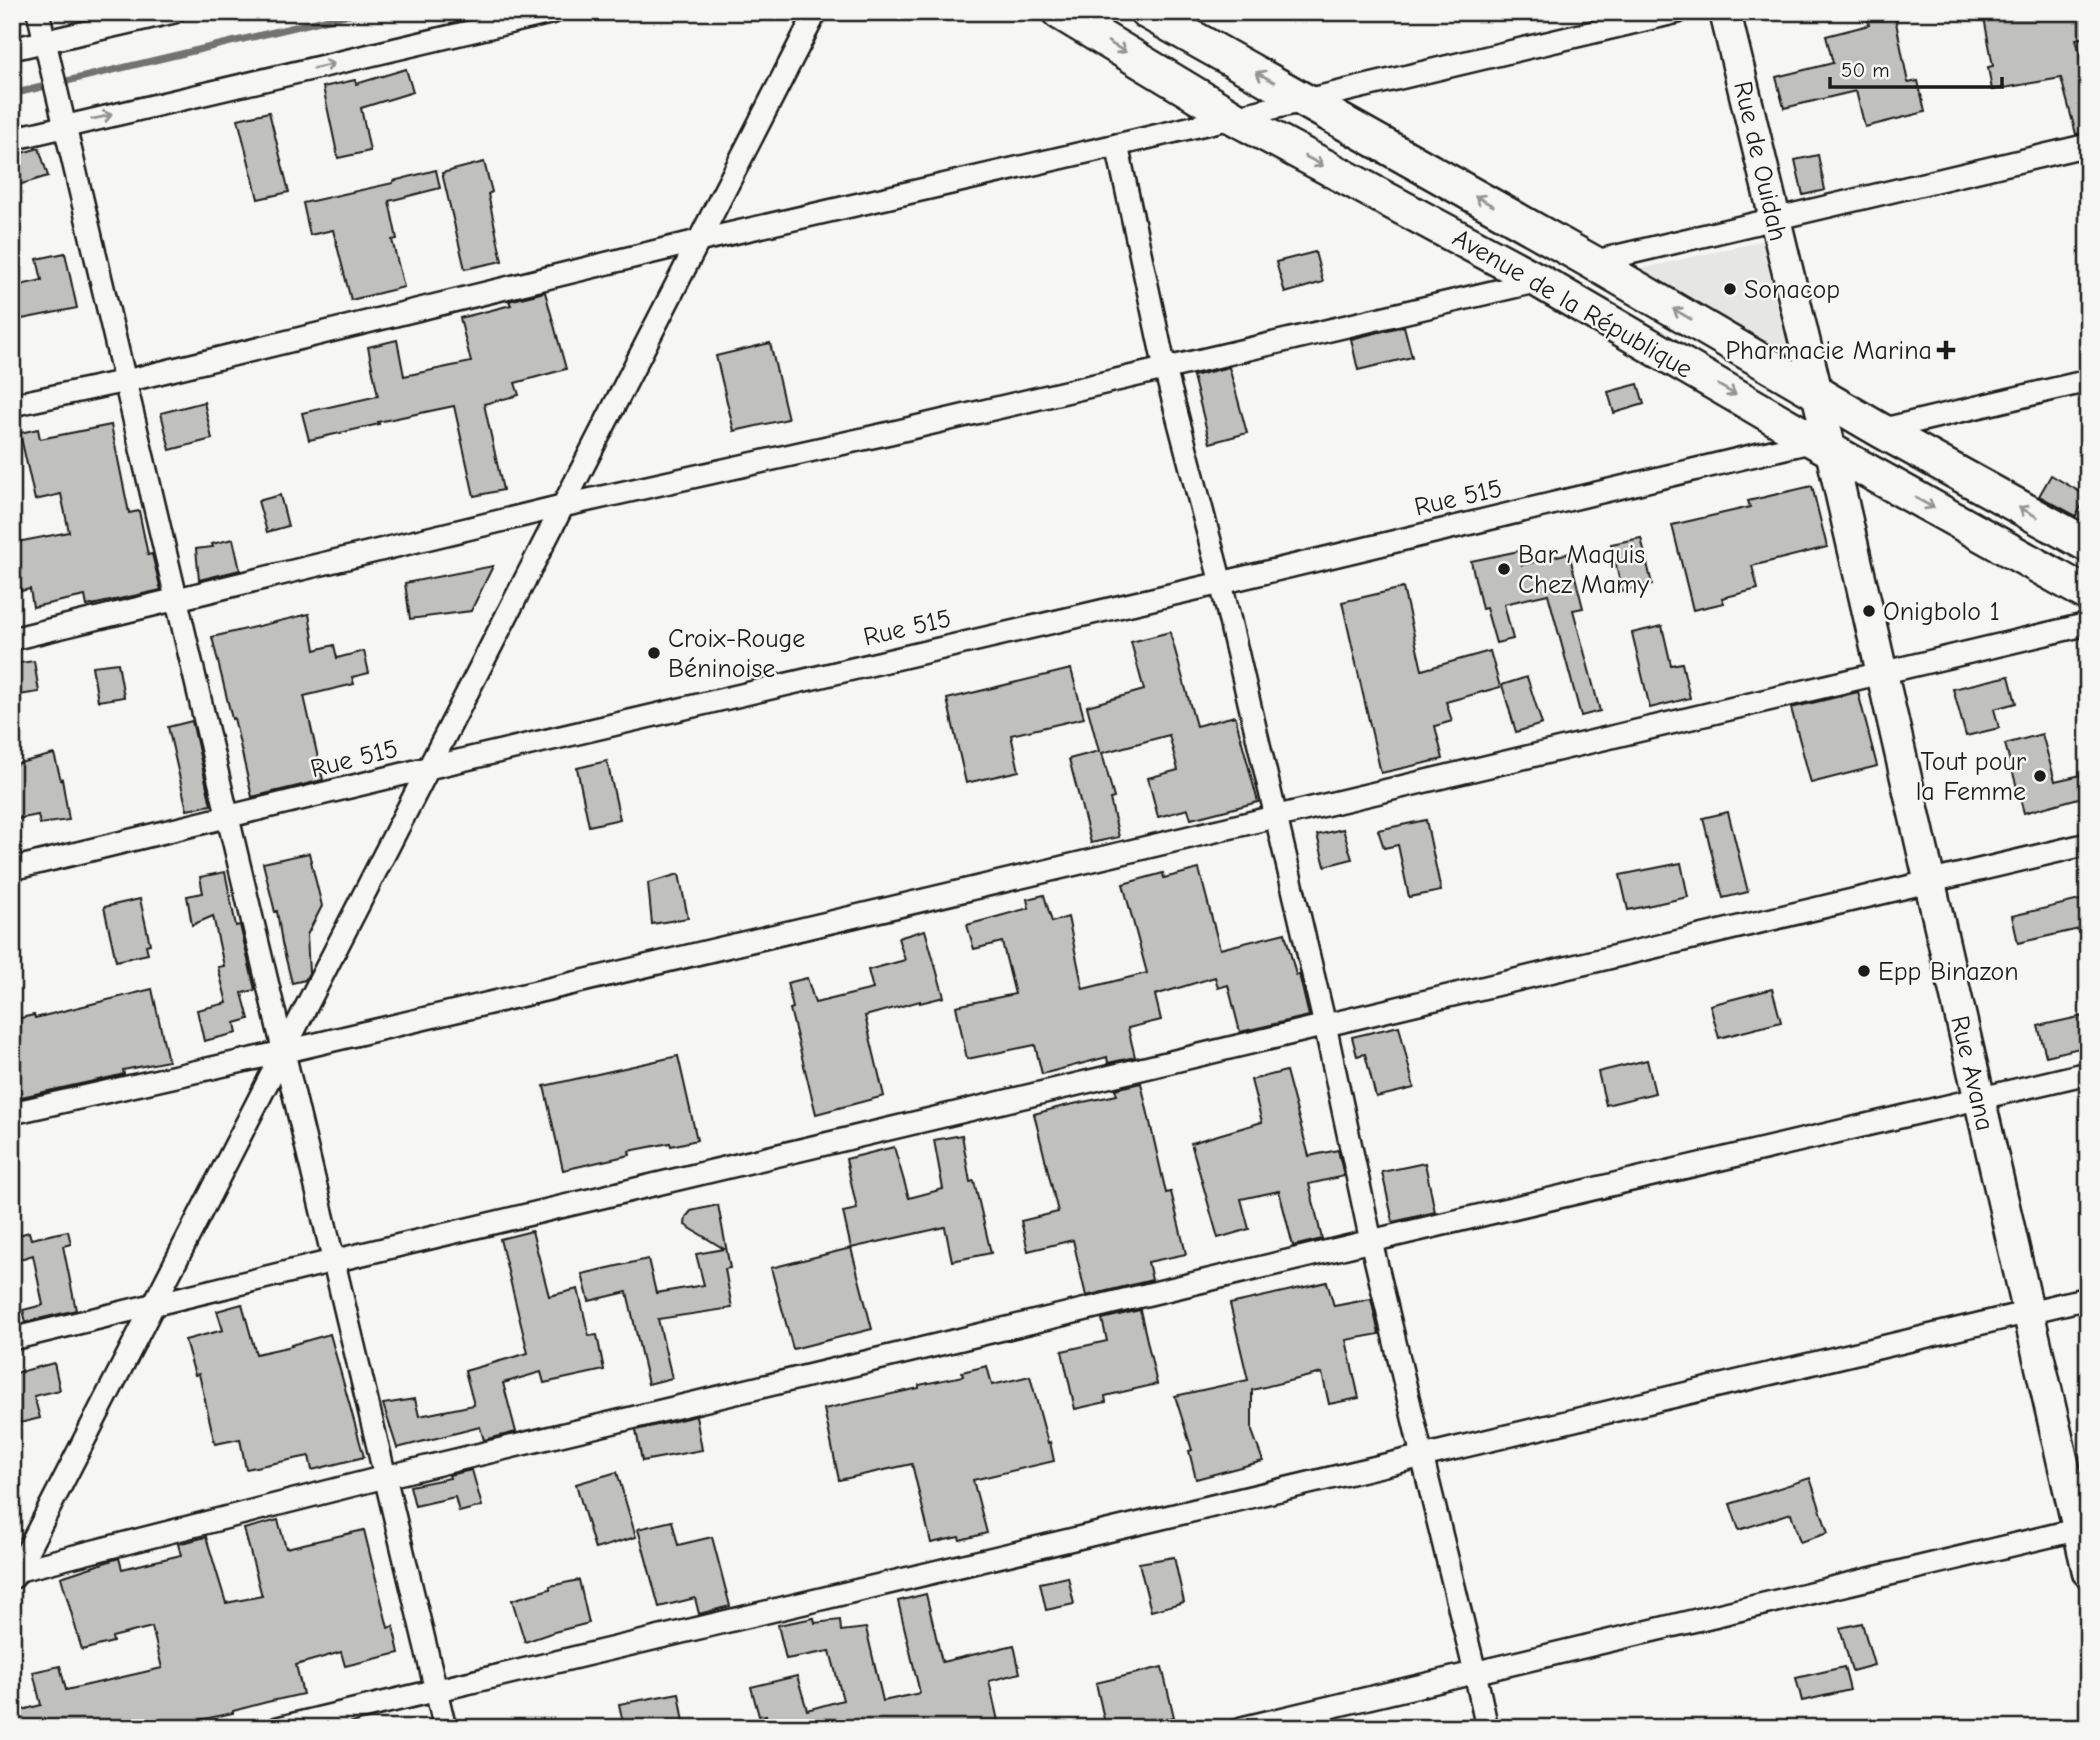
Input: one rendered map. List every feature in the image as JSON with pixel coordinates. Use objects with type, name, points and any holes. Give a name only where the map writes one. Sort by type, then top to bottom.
[{"type":"main road","name":"Avenue de la République","points":[[1059,12],[1233,117],[1539,281],[1822,446],[2088,594]]},
{"type":"main road","name":"Avenue de la République","points":[[1147,12],[2088,545]]},
{"type":"main road","name":"Rue de Ouidah","points":[[1725,12],[1816,392],[1822,446]]},
{"type":"main road","name":"Rue Avana","points":[[1822,446],[1881,673],[2028,1312],[2083,1528],[2088,1572]]},
{"type":"street","points":[[38,12],[445,1728]]},
{"type":"street","points":[[12,49],[174,12]]},
{"type":"street","points":[[12,139],[554,12]]},
{"type":"street","points":[[14,1574],[816,12]]},
{"type":"street","points":[[12,405],[126,381],[698,241],[1678,12]]},
{"type":"street","points":[[1117,145],[1165,369],[1221,583],[1325,1025],[1371,1241],[1487,1728]]},
{"type":"street","points":[[1592,262],[2088,145]]},
{"type":"street","points":[[12,639],[562,506],[1539,281]]},
{"type":"street","points":[[1880,429],[2088,381]]},
{"type":"street","name":"Rue 515","points":[[12,869],[428,768],[1822,446]]},
{"type":"street","points":[[12,1114],[2088,624]]},
{"type":"street","points":[[12,1339],[2088,844]]},
{"type":"street","points":[[14,1574],[385,1477],[2088,1073]]},
{"type":"street","points":[[278,1728],[2088,1298]]},
{"type":"street","points":[[1242,1728],[2083,1528]]},
{"type":"shaded area","points":[[1762,241],[1789,356],[1636,270]]},
{"type":"building","points":[[1866,12],[1894,12],[1908,83],[1918,81],[1925,112],[1865,127],[1856,91],[1784,108],[1776,77],[1833,63],[1826,36],[1869,25]]},
{"type":"building","points":[[1983,12],[2088,12],[2088,37],[2076,39],[2088,83],[2088,132],[2076,134],[2061,78],[1992,90],[1988,67],[1993,66]]},
{"type":"building","points":[[406,69],[413,92],[361,108],[370,151],[338,158],[323,87],[355,80],[356,84]]},
{"type":"building","points":[[269,112],[289,192],[258,199],[238,119]]},
{"type":"building","points":[[39,148],[48,176],[12,187],[12,156]]},
{"type":"building","points":[[1818,155],[1825,190],[1803,195],[1795,160]]},
{"type":"building","points":[[484,162],[492,192],[488,194],[502,261],[465,269],[442,173]]},
{"type":"building","points":[[436,170],[440,188],[389,201],[397,239],[392,240],[404,287],[351,300],[333,230],[310,235],[303,203],[393,183]]},
{"type":"building","points":[[1315,252],[1323,282],[1285,293],[1276,262]]},
{"type":"building","points":[[65,253],[77,308],[12,321],[12,287],[42,280],[37,259]]},
{"type":"building","points":[[545,292],[566,369],[515,383],[519,395],[484,404],[503,490],[474,496],[454,406],[309,440],[302,413],[378,396],[368,347],[397,340],[404,376],[471,362],[460,318],[511,305],[509,301]]},
{"type":"building","points":[[1404,326],[1412,357],[1358,370],[1351,339]]},
{"type":"building","points":[[770,343],[788,419],[734,431],[716,356]]},
{"type":"building","points":[[1229,367],[1247,433],[1210,443],[1193,376]]},
{"type":"building","points":[[1638,384],[1644,404],[1614,413],[1608,392]]},
{"type":"building","points":[[204,402],[212,439],[170,450],[161,413]]},
{"type":"building","points":[[111,425],[129,513],[139,511],[148,555],[152,554],[161,590],[87,606],[85,596],[33,607],[30,589],[21,591],[12,543],[69,532],[61,494],[35,500],[20,433],[38,429],[40,439]]},
{"type":"building","points":[[2051,475],[2087,496],[2076,516],[2039,496]]},
{"type":"building","points":[[1812,486],[1827,547],[1752,566],[1758,589],[1722,598],[1724,603],[1693,610],[1672,525],[1750,507],[1748,501]]},
{"type":"building","points":[[280,495],[288,526],[267,532],[258,501]]},
{"type":"building","points":[[1641,538],[1652,584],[1622,591],[1611,544]]},
{"type":"building","points":[[233,539],[240,570],[199,580],[196,549],[213,547],[212,544]]},
{"type":"building","points":[[1519,551],[1522,565],[1569,553],[1583,608],[1573,610],[1600,711],[1581,716],[1548,594],[1504,604],[1513,639],[1496,643],[1486,608],[1482,609],[1471,561]]},
{"type":"building","points":[[493,566],[471,611],[410,619],[405,583]]},
{"type":"building","points":[[1403,588],[1422,670],[1490,651],[1500,687],[1446,702],[1452,721],[1435,726],[1443,759],[1381,773],[1342,602]]},
{"type":"building","points":[[309,614],[315,650],[334,645],[337,658],[364,651],[369,673],[352,677],[354,684],[304,696],[323,780],[252,797],[212,637]]},
{"type":"building","points":[[1662,626],[1671,665],[1682,663],[1690,698],[1650,708],[1632,633]]},
{"type":"building","points":[[1170,632],[1196,726],[1235,716],[1258,802],[1191,819],[1188,809],[1158,817],[1148,778],[1178,770],[1169,735],[1102,753],[1114,798],[1110,799],[1119,837],[1091,843],[1069,759],[1099,751],[1087,706],[1144,690],[1131,642]]},
{"type":"building","points":[[34,661],[39,692],[12,696],[12,664]]},
{"type":"building","points":[[118,663],[124,697],[98,701],[92,666]]},
{"type":"building","points":[[1071,669],[1084,718],[1011,735],[1019,771],[966,783],[947,699]]},
{"type":"building","points":[[2009,676],[2016,703],[1994,709],[1999,728],[1966,736],[1953,689]]},
{"type":"building","points":[[1527,677],[1542,724],[1516,732],[1502,685]]},
{"type":"building","points":[[1858,692],[1877,766],[1811,783],[1791,708]]},
{"type":"building","points":[[192,721],[211,805],[187,810],[168,727]]},
{"type":"building","points":[[2042,734],[2055,781],[2081,775],[2086,796],[2024,813],[2005,744]]},
{"type":"building","points":[[54,754],[62,779],[69,820],[40,824],[38,815],[12,820],[12,765]]},
{"type":"building","points":[[607,761],[620,819],[589,826],[577,768]]},
{"type":"building","points":[[1728,812],[1748,892],[1723,898],[1703,818]]},
{"type":"building","points":[[1426,820],[1441,891],[1409,897],[1398,845],[1384,848],[1378,830]]},
{"type":"building","points":[[1343,829],[1352,859],[1325,866],[1317,835]]},
{"type":"building","points":[[309,853],[322,906],[307,935],[309,973],[305,980],[292,983],[277,911],[275,912],[263,863]]},
{"type":"building","points":[[1681,863],[1688,897],[1628,910],[1620,875]]},
{"type":"building","points":[[1199,869],[1220,949],[1285,933],[1309,1016],[1240,1032],[1228,985],[1218,988],[1215,977],[1155,995],[1161,1020],[1128,1028],[1135,1057],[1108,1063],[1107,1057],[1042,1074],[1035,1045],[967,1059],[956,1006],[1015,994],[1002,942],[974,949],[967,925],[1029,908],[1027,899],[1044,895],[1052,922],[1068,917],[1083,989],[1147,973],[1123,884],[1163,873],[1164,878]]},
{"type":"building","points":[[225,872],[236,926],[240,925],[255,990],[242,993],[249,1019],[235,1023],[237,1033],[204,1041],[197,1010],[227,1003],[218,967],[224,966],[213,916],[192,925],[187,896],[203,893],[200,877]]},
{"type":"building","points":[[679,874],[688,918],[652,924],[648,883]]},
{"type":"building","points":[[2088,898],[2088,927],[2018,943],[2012,916]]},
{"type":"building","points":[[140,899],[150,944],[146,945],[148,954],[116,961],[104,907]]},
{"type":"building","points":[[925,930],[944,997],[865,1016],[884,1096],[816,1114],[790,1009],[793,1008],[787,983],[807,978],[815,1003],[873,989],[868,970],[905,960],[898,938]]},
{"type":"building","points":[[152,989],[168,1061],[123,1070],[124,1074],[112,1077],[12,1099],[12,1020],[34,1015],[35,1018]]},
{"type":"building","points":[[1772,989],[1781,1022],[1719,1038],[1710,1005]]},
{"type":"building","points":[[2088,1015],[2088,1046],[2046,1056],[2038,1026]]},
{"type":"building","points":[[1399,1026],[1414,1088],[1376,1097],[1365,1054],[1357,1056],[1352,1037]]},
{"type":"building","points":[[678,1056],[697,1140],[629,1151],[630,1155],[563,1170],[544,1086]]},
{"type":"building","points":[[1647,1060],[1655,1093],[1606,1105],[1598,1072]]},
{"type":"building","points":[[1286,1071],[1309,1156],[1338,1150],[1344,1176],[1309,1184],[1322,1239],[1293,1246],[1279,1191],[1241,1199],[1249,1229],[1218,1238],[1191,1143],[1262,1122],[1251,1080]]},
{"type":"building","points":[[1141,1083],[1166,1193],[1171,1192],[1186,1254],[1148,1262],[1152,1280],[1086,1296],[1073,1240],[1028,1251],[1021,1221],[1058,1212],[1034,1114],[1117,1095],[1115,1089]]},
{"type":"building","points":[[962,1135],[970,1182],[974,1181],[991,1253],[952,1261],[945,1227],[851,1248],[843,1212],[857,1209],[846,1159],[894,1147],[909,1198],[943,1189],[934,1140]]},
{"type":"building","points":[[1425,1163],[1435,1212],[1393,1222],[1382,1172]]},
{"type":"building","points":[[718,1205],[730,1268],[725,1269],[732,1308],[658,1319],[672,1378],[648,1384],[627,1292],[589,1301],[582,1274],[648,1259],[656,1293],[704,1285],[696,1254],[724,1249],[685,1225],[686,1217],[691,1211]]},
{"type":"building","points":[[68,1231],[71,1244],[63,1246],[76,1310],[26,1322],[23,1310],[43,1305],[33,1255],[17,1260],[12,1247],[12,1237],[29,1232],[31,1239]]},
{"type":"building","points":[[532,1231],[549,1296],[578,1289],[589,1336],[597,1335],[604,1370],[544,1383],[541,1372],[503,1383],[516,1432],[484,1440],[480,1427],[397,1448],[383,1404],[415,1399],[419,1416],[474,1405],[465,1371],[528,1353],[500,1239]]},
{"type":"building","points":[[851,1248],[872,1329],[793,1349],[771,1268]]},
{"type":"building","points":[[1327,1282],[1334,1306],[1371,1299],[1379,1334],[1346,1340],[1359,1398],[1329,1404],[1322,1373],[1252,1390],[1252,1431],[1263,1461],[1196,1479],[1189,1451],[1192,1450],[1175,1396],[1248,1380],[1230,1304]]},
{"type":"building","points":[[242,1304],[256,1354],[330,1334],[364,1457],[312,1470],[309,1456],[246,1469],[240,1439],[215,1444],[199,1374],[195,1375],[185,1340],[223,1330],[217,1311]]},
{"type":"building","points":[[1140,1310],[1157,1384],[1105,1396],[1106,1402],[1075,1409],[1062,1351],[1107,1341],[1102,1319]]},
{"type":"building","points":[[54,1363],[60,1390],[34,1396],[40,1418],[20,1423],[12,1395],[12,1374]]},
{"type":"building","points":[[987,1366],[992,1385],[1030,1376],[1054,1461],[973,1480],[987,1533],[960,1540],[959,1537],[931,1543],[912,1464],[839,1480],[824,1409],[919,1388],[919,1385],[963,1376],[962,1372]]},
{"type":"building","points":[[696,1416],[702,1450],[642,1461],[636,1430]]},
{"type":"building","points":[[472,1470],[482,1506],[459,1512],[455,1497],[415,1506],[410,1486],[450,1478],[449,1475]]},
{"type":"building","points":[[617,1472],[636,1537],[595,1549],[576,1484]]},
{"type":"building","points":[[1810,1478],[1828,1533],[1800,1542],[1791,1513],[1739,1530],[1730,1504]]},
{"type":"building","points":[[278,1520],[286,1548],[364,1530],[388,1628],[393,1626],[399,1653],[345,1666],[341,1652],[296,1665],[303,1694],[233,1713],[161,1728],[19,1728],[15,1712],[41,1705],[33,1672],[60,1666],[66,1690],[162,1668],[152,1627],[112,1637],[113,1642],[82,1650],[61,1577],[119,1558],[122,1569],[181,1555],[178,1544],[206,1537],[226,1603],[262,1596],[244,1529]]},
{"type":"building","points":[[672,1521],[678,1545],[712,1537],[730,1606],[699,1614],[695,1598],[659,1607],[638,1529]]},
{"type":"building","points":[[1174,1557],[1184,1602],[1151,1611],[1139,1563]]},
{"type":"building","points":[[1068,1577],[1074,1604],[1046,1610],[1040,1583]]},
{"type":"building","points":[[579,1580],[589,1623],[525,1642],[512,1600],[550,1589],[550,1586]]},
{"type":"building","points":[[926,1594],[942,1662],[1014,1645],[1020,1673],[989,1681],[998,1721],[966,1728],[763,1728],[762,1722],[767,1721],[766,1715],[759,1716],[751,1687],[797,1676],[807,1710],[843,1700],[830,1651],[786,1659],[778,1625],[814,1618],[815,1623],[840,1620],[841,1631],[866,1628],[883,1701],[920,1693],[898,1601]]},
{"type":"building","points":[[1862,1623],[1874,1665],[1852,1671],[1840,1628]]},
{"type":"building","points":[[1162,1667],[1174,1717],[1124,1728],[1106,1728],[1096,1683]]},
{"type":"building","points":[[1844,1667],[1850,1690],[1802,1701],[1796,1678]]},
{"type":"building","points":[[679,1693],[684,1722],[653,1728],[624,1728],[619,1704]]},
{"type":"waterway","points":[[12,94],[358,12]]},
{"type":"place","name":"Sonacop","points":[[1730,289]]},
{"type":"place","name":"Pharmacie Marina","points":[[1946,350]]},
{"type":"place","name":"Bar Maquis Chez Mamy","points":[[1504,569]]},
{"type":"place","name":"Onigbolo 1","points":[[1869,611]]},
{"type":"place","name":"Croix-Rouge Béninoise","points":[[654,653]]},
{"type":"place","name":"Tout pour la Femme","points":[[2040,776]]},
{"type":"place","name":"Epp Binazon","points":[[1864,971]]}]
